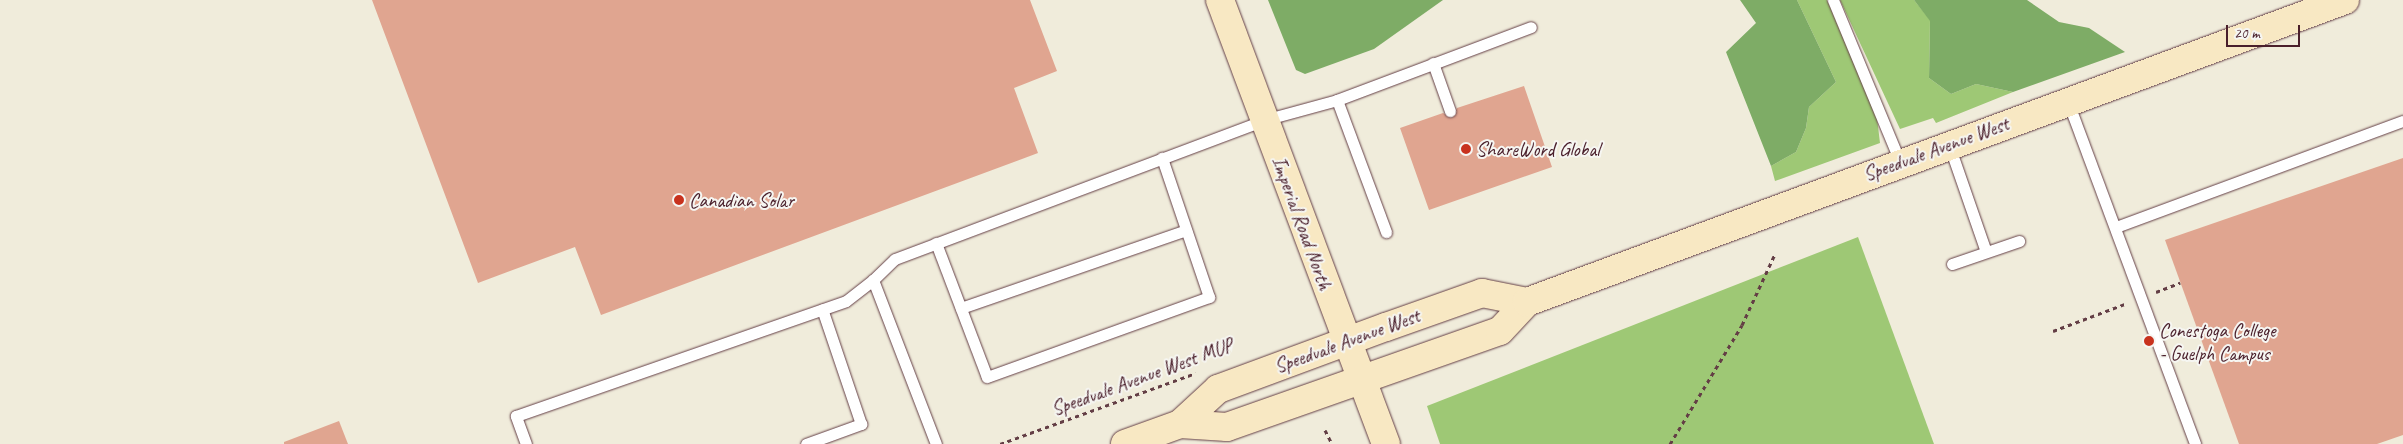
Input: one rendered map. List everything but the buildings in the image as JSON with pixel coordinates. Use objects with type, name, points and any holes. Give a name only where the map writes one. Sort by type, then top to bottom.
[{"type":"main road","name":"Imperial Road North","points":[[1220,0],[1386,444]]},
{"type":"main road","name":"Speedvale Avenue West","points":[[1180,424],[1227,427],[1500,331],[1527,302],[1900,162],[2345,0]]},
{"type":"main road","name":"Speedvale Avenue West","points":[[1125,444],[1180,424],[1218,389],[1346,341],[1482,293],[1527,302]]},
{"type":"lane","points":[[1833,0],[1900,162]]},
{"type":"lane","points":[[526,444],[516,416],[846,301],[873,280],[895,259],[1264,120],[1337,100],[1531,27]]},
{"type":"lane","points":[[1433,63],[1450,111]]},
{"type":"lane","points":[[1337,100],[1386,232]]},
{"type":"lane","points":[[2068,101],[2196,444]]},
{"type":"lane","points":[[2116,227],[2403,121]]},
{"type":"lane","points":[[1949,144],[1986,252]]},
{"type":"lane","points":[[936,244],[987,377],[1209,297],[1162,158]]},
{"type":"lane","points":[[961,308],[1186,230]]},
{"type":"lane","points":[[1952,264],[2019,241]]},
{"type":"lane","points":[[873,280],[936,444]]},
{"type":"lane","points":[[806,444],[861,424],[822,309]]},
{"type":"path","points":[[1670,444],[1738,333],[1775,254]]},
{"type":"path","points":[[2053,331],[2180,283]]},
{"type":"path","name":"Speedvale Avenue West MUP","points":[[1000,444],[1200,372]]},
{"type":"path","points":[[1325,430],[1332,444]]},
{"type":"green space","points":[[1268,0],[1443,0],[1374,49],[1305,74],[1296,70]]},
{"type":"green space","points":[[1740,0],[1797,0],[1836,82],[1809,107],[1806,128],[1796,152],[1771,166],[1726,52],[1756,23]]},
{"type":"green space","points":[[1797,0],[1827,0],[1877,118],[1880,143],[1775,181],[1771,166],[1796,152],[1806,128],[1809,107],[1836,82]]},
{"type":"green space","points":[[1840,0],[1914,0],[1930,20],[1929,78],[1951,94],[1976,84],[2013,92],[1936,123],[1933,118],[1900,129]]},
{"type":"green space","points":[[1914,0],[2027,0],[2059,22],[2089,28],[2125,52],[2013,92],[1976,84],[1951,94],[1929,78],[1930,21]]},
{"type":"green space","points":[[1858,237],[1934,444],[1440,444],[1427,406]]},
{"type":"place","name":"ShareWord Global","points":[[1466,149]]},
{"type":"place","name":"Canadian Solar","points":[[679,200]]},
{"type":"place","name":"Conestoga College - Guelph Campus","points":[[2149,341]]}]
